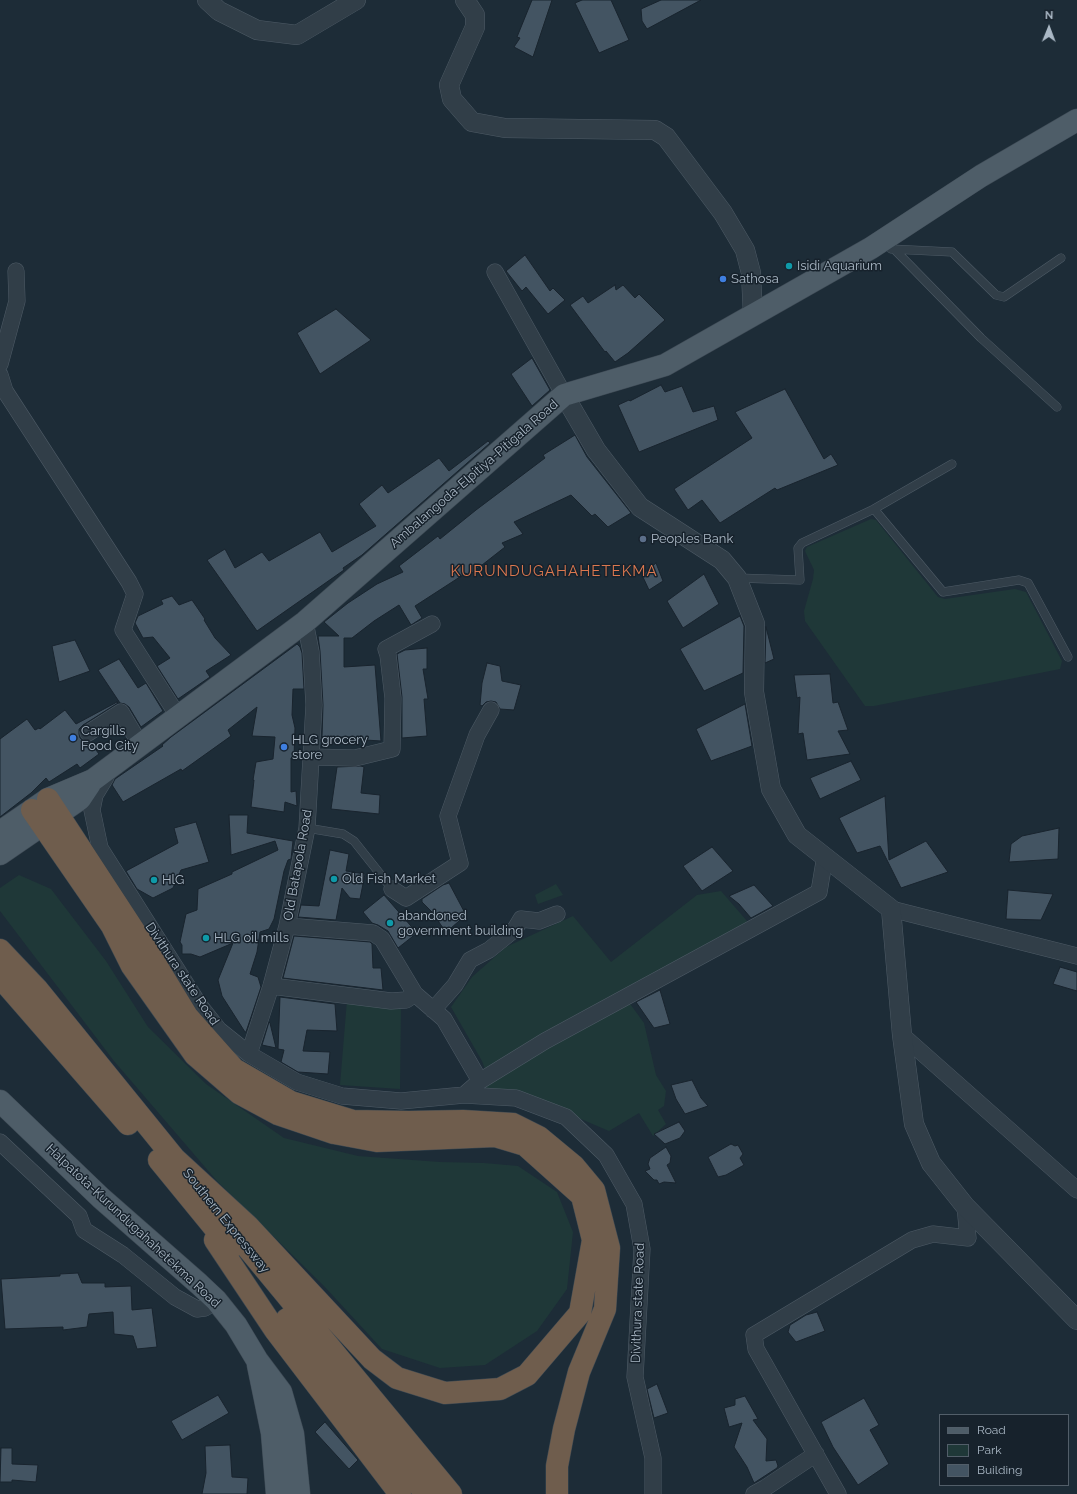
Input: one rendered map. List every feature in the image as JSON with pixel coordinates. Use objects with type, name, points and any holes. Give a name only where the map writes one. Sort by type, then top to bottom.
[{"type":"highway","points":[[45,812],[112,926],[132,966],[196,1056],[239,1094],[278,1114],[334,1133],[377,1141],[495,1136],[525,1145],[582,1196],[593,1240],[580,1313],[527,1375],[500,1389],[445,1394],[397,1378],[372,1359],[248,1226],[171,1164]]},
{"type":"highway","points":[[45,812],[150,955],[187,1016],[234,1069],[291,1102],[352,1121],[513,1124],[539,1137],[574,1166],[594,1190],[609,1248],[605,1309],[579,1372],[564,1429],[557,1466],[557,1494]]},
{"type":"highway","name":"Southern Expressway","points":[[0,950],[37,989],[426,1494]]},
{"type":"highway","name":"Southern Expressway","points":[[0,976],[171,1164],[450,1494]]},
{"type":"highway","points":[[171,1164],[276,1330],[400,1494]]},
{"type":"main road","name":"Ambalangoda-Elpitiya-Pitigala Road","points":[[0,854],[45,812],[93,780],[305,622],[564,395],[665,365],[871,248],[981,176],[1077,120]]},
{"type":"main road","name":"Ambalangoda-Elpitiya-Pitigala Road","points":[[0,832],[45,812]]},
{"type":"main road","name":"Halpatota-Kurundugahahetekma Road","points":[[0,1102],[101,1198],[216,1300],[236,1325],[257,1360],[281,1392],[293,1434],[299,1494]]},
{"type":"main road","name":"Halpatota-Kurundugahahetekma Road","points":[[257,1360],[272,1433],[277,1494]]},
{"type":"street","points":[[207,0],[219,11],[258,30],[297,35],[356,0]]},
{"type":"street","points":[[465,0],[475,15],[475,27],[450,85],[452,99],[472,122],[505,128],[655,130],[666,137],[723,213],[744,250],[751,273],[753,316]]},
{"type":"street","points":[[0,364],[17,301],[16,271]]},
{"type":"street","points":[[495,272],[596,450],[640,507],[722,560],[736,578],[755,624],[754,692],[771,789],[797,835],[891,909],[1077,956]]},
{"type":"street","points":[[0,375],[5,391],[129,582],[135,594],[123,630],[178,716]]},
{"type":"street","name":"Old Batapola Road","points":[[249,1054],[271,986],[287,926],[307,828],[314,705],[311,652],[305,622]]},
{"type":"street","points":[[311,756],[355,758],[392,749],[393,698],[386,649],[432,624]]},
{"type":"street","points":[[392,890],[406,898],[460,863],[448,816],[477,735],[491,710]]},
{"type":"street","points":[[88,733],[122,712],[140,744]]},
{"type":"street","name":"Divithura state Road","points":[[114,764],[96,795],[92,810],[100,848],[200,1006],[219,1030],[249,1054],[297,1082],[342,1096],[401,1101],[464,1095],[516,1098],[566,1117],[606,1155],[634,1204],[642,1249],[635,1378],[653,1458],[653,1494]]},
{"type":"street","points":[[464,1095],[480,1081],[545,1041],[820,892],[825,856]]},
{"type":"street","points":[[891,909],[902,1035],[914,1124],[931,1164],[965,1206],[1077,1320]]},
{"type":"street","points":[[433,1010],[455,985],[470,960],[489,950],[514,929],[521,919],[539,921],[557,914]]},
{"type":"street","points":[[287,926],[373,933],[382,939],[415,994],[444,1019],[480,1081]]},
{"type":"street","points":[[271,986],[391,1001],[406,1000],[415,994]]},
{"type":"street","points":[[902,1035],[1077,1190]]},
{"type":"street","points":[[0,1142],[80,1216],[84,1230],[123,1255],[175,1297],[196,1309],[205,1308],[216,1300]]},
{"type":"street","points":[[838,1494],[756,1349],[754,1335],[912,1240],[934,1234],[968,1238],[965,1206]]},
{"type":"street","points":[[754,1494],[816,1454]]},
{"type":"lane","points":[[871,248],[952,252],[996,295],[1004,297],[1061,258]]},
{"type":"lane","points":[[894,249],[981,338],[1057,407]]},
{"type":"lane","points":[[736,578],[800,580],[798,548],[802,543],[874,509],[952,464]]},
{"type":"lane","points":[[874,509],[943,592],[1019,580],[1028,583],[1068,657]]},
{"type":"lane","points":[[307,828],[343,834],[354,841],[392,890]]},
{"type":"green space","points":[[871,519],[876,520],[938,597],[945,599],[1015,589],[1026,592],[1062,661],[1060,669],[874,706],[865,706],[805,621],[804,611],[814,570],[805,551],[807,547]]},
{"type":"green space","points":[[19,875],[51,889],[106,961],[148,1027],[206,1084],[284,1138],[358,1156],[518,1166],[557,1192],[573,1232],[567,1289],[537,1331],[485,1365],[440,1368],[382,1349],[324,1286],[217,1181],[114,1061],[0,911],[0,888]]},
{"type":"green space","points":[[556,884],[563,895],[538,904],[535,895]]},
{"type":"green space","points":[[721,891],[747,921],[745,926],[485,1069],[482,1061],[451,1007],[472,977],[506,947],[573,916],[611,962],[697,895]]},
{"type":"green space","points":[[347,1000],[401,1007],[400,1089],[340,1085]]},
{"type":"green space","points":[[628,1001],[644,1023],[656,1075],[666,1091],[664,1106],[658,1110],[666,1124],[653,1136],[639,1113],[609,1131],[553,1107],[464,1095]]},
{"type":"building","points":[[532,0],[552,0],[533,57],[514,47],[520,38],[517,37]]},
{"type":"building","points":[[582,0],[611,0],[629,40],[599,53],[575,3]]},
{"type":"building","points":[[661,0],[701,0],[647,29],[642,21],[641,9]]},
{"type":"building","points":[[525,255],[550,291],[553,288],[565,300],[548,314],[526,287],[522,291],[506,271]]},
{"type":"building","points":[[615,285],[616,290],[623,285],[635,298],[639,294],[665,320],[628,353],[615,362],[606,351],[605,352],[570,305],[583,296],[588,303]]},
{"type":"building","points":[[336,309],[371,340],[320,374],[297,333]]},
{"type":"building","points":[[532,358],[550,390],[532,406],[511,374]]},
{"type":"building","points":[[661,385],[665,392],[682,386],[693,412],[714,406],[718,420],[639,452],[618,405],[629,400],[630,401]]},
{"type":"building","points":[[785,389],[824,459],[831,454],[838,465],[777,490],[775,488],[720,523],[702,500],[688,510],[674,489],[752,438],[735,412]]},
{"type":"building","points":[[575,435],[587,457],[631,513],[608,527],[595,514],[592,516],[571,495],[514,522],[523,534],[502,543],[505,547],[468,576],[466,573],[415,606],[422,618],[411,625],[399,605],[374,621],[352,638],[344,638],[344,667],[375,665],[381,741],[350,739],[350,737],[322,737],[323,705],[318,636],[339,636],[324,622],[348,603],[377,584],[403,572],[399,566],[438,536],[440,539],[545,458],[543,455]]},
{"type":"building","points":[[488,441],[490,443],[362,555],[343,568],[344,570],[257,631],[207,560],[225,549],[235,568],[262,552],[269,561],[320,532],[332,552],[376,526],[359,504],[382,485],[388,493],[439,458],[449,471]]},
{"type":"building","points":[[656,563],[663,581],[649,590],[642,575]]},
{"type":"building","points":[[704,574],[719,604],[683,628],[667,601]]},
{"type":"building","points":[[172,596],[179,605],[192,600],[205,619],[204,620],[215,638],[231,655],[206,671],[210,677],[178,699],[157,666],[170,658],[153,637],[143,638],[135,623],[138,616],[163,604],[161,600]]},
{"type":"building","points":[[740,616],[744,626],[743,673],[704,691],[680,649]]},
{"type":"building","points":[[766,627],[774,659],[765,663]]},
{"type":"building","points":[[75,640],[90,671],[59,682],[52,646]]},
{"type":"building","points":[[297,644],[302,653],[304,689],[293,689],[292,715],[295,728],[294,758],[291,758],[291,792],[296,791],[297,806],[285,802],[284,812],[251,807],[256,762],[273,759],[275,737],[252,736],[257,707],[228,730],[231,736],[182,771],[181,769],[123,802],[112,785],[115,779],[163,746],[162,745],[171,737]]},
{"type":"building","points":[[427,648],[427,669],[423,669],[428,699],[424,699],[427,736],[402,738],[402,697],[397,654],[405,650]]},
{"type":"building","points":[[119,659],[138,688],[146,683],[163,711],[141,727],[129,707],[120,703],[98,670]]},
{"type":"building","points":[[487,663],[500,666],[502,681],[521,685],[514,710],[500,709],[496,702],[491,701],[486,702],[482,706],[480,705],[482,683]]},
{"type":"building","points":[[830,674],[833,703],[838,702],[848,730],[838,731],[850,754],[807,760],[803,733],[798,734],[800,697],[797,698],[794,675]]},
{"type":"building","points":[[117,702],[118,703],[79,729],[80,738],[84,742],[90,742],[99,754],[80,768],[77,764],[49,782],[46,778],[31,793],[0,817],[0,739],[27,719],[35,730],[40,729],[65,710],[76,724]]},
{"type":"building","points":[[745,704],[752,746],[711,761],[696,729]]},
{"type":"building","points":[[851,761],[861,780],[820,799],[810,778]]},
{"type":"building","points":[[337,767],[364,767],[361,793],[380,795],[379,814],[331,809]]},
{"type":"building","points":[[885,796],[889,860],[926,841],[948,872],[901,888],[880,846],[857,853],[839,818]]},
{"type":"building","points":[[229,815],[248,815],[247,833],[293,841],[291,859],[288,860],[284,871],[274,919],[269,929],[260,932],[257,952],[250,974],[258,977],[261,987],[246,1032],[222,996],[218,980],[233,943],[200,957],[191,954],[182,954],[182,945],[180,942],[186,914],[197,910],[198,889],[232,874],[232,872],[278,850],[275,841],[231,855]]},
{"type":"building","points":[[196,822],[209,862],[181,870],[173,888],[153,898],[137,889],[126,871],[178,843],[174,828]]},
{"type":"building","points":[[1059,828],[1058,859],[1009,862],[1011,844],[1022,836]]},
{"type":"building","points":[[712,847],[733,871],[702,891],[683,866]]},
{"type":"building","name":"Old Fish Market","points":[[330,850],[349,854],[346,871],[365,874],[360,899],[350,898],[342,888],[336,920],[298,917],[301,905],[319,906]]},
{"type":"building","points":[[449,883],[466,915],[451,928],[443,928],[432,912],[422,902],[422,899],[443,885]]},
{"type":"building","points":[[754,885],[773,906],[751,918],[739,904],[729,896]]},
{"type":"building","points":[[1008,890],[1053,894],[1041,920],[1006,919]]},
{"type":"building","name":"abandoned government building","points":[[384,895],[417,933],[398,948],[388,931],[372,923],[363,912]]},
{"type":"building","points":[[294,936],[370,942],[372,944],[373,968],[381,968],[383,990],[283,978]]},
{"type":"building","points":[[1060,967],[1077,972],[1077,991],[1053,984]]},
{"type":"building","points":[[660,990],[670,1024],[654,1028],[636,1002]]},
{"type":"building","points":[[280,997],[335,1004],[337,1031],[307,1030],[303,1051],[330,1052],[328,1074],[298,1072],[281,1062],[284,1050],[278,1049]]},
{"type":"building","points":[[269,1022],[270,1023],[276,1048],[262,1045]]},
{"type":"building","points":[[692,1080],[701,1098],[708,1106],[685,1114],[676,1099],[671,1085]]},
{"type":"building","points":[[679,1122],[685,1131],[680,1138],[665,1144],[654,1134]]},
{"type":"building","points":[[731,1144],[735,1146],[738,1145],[743,1154],[740,1158],[744,1165],[726,1175],[718,1177],[708,1157]]},
{"type":"building","points":[[666,1147],[671,1156],[670,1163],[667,1165],[676,1183],[664,1182],[659,1184],[657,1180],[654,1180],[645,1171],[650,1169],[648,1164],[650,1158]]},
{"type":"building","points":[[78,1273],[82,1283],[105,1283],[105,1287],[131,1286],[132,1310],[152,1308],[157,1347],[137,1349],[133,1336],[114,1334],[113,1312],[89,1314],[87,1327],[63,1330],[63,1327],[5,1329],[1,1279],[60,1276],[60,1274]]},
{"type":"building","points":[[817,1312],[825,1331],[796,1342],[788,1332],[790,1325],[806,1315]]},
{"type":"building","points":[[657,1384],[668,1413],[654,1418],[647,1389]]},
{"type":"building","points":[[218,1395],[229,1413],[182,1440],[171,1421]]},
{"type":"building","points":[[745,1396],[758,1419],[753,1420],[767,1439],[766,1461],[776,1460],[778,1466],[754,1483],[747,1467],[734,1447],[742,1423],[729,1427],[724,1408],[735,1405],[735,1399]]},
{"type":"building","points":[[864,1398],[879,1425],[870,1430],[889,1464],[858,1485],[833,1447],[821,1422]]},
{"type":"building","points":[[325,1422],[358,1460],[349,1469],[315,1432]]},
{"type":"building","points":[[230,1445],[232,1477],[248,1478],[247,1494],[202,1494],[206,1473],[205,1446]]},
{"type":"building","points":[[1,1448],[12,1448],[12,1464],[38,1465],[36,1482],[12,1480],[12,1482],[0,1482]]},
{"type":"place","name":"Isidi Aquarium","points":[[789,266]]},
{"type":"place","name":"Sathosa","points":[[723,279]]},
{"type":"place","name":"Peoples Bank","points":[[643,539]]},
{"type":"place","name":"Cargills Food City","points":[[73,738]]},
{"type":"place","name":"HLG grocery store","points":[[284,747]]},
{"type":"place","name":"Old Fish Market","points":[[334,879]]},
{"type":"place","name":"HlG","points":[[154,880]]},
{"type":"place","name":"abandoned government building","points":[[390,923]]},
{"type":"place","name":"HLG oil mills","points":[[206,938]]},
{"type":"district","name":"KURUNDUGAHAHETEKMA","points":[[554,571]]}]
